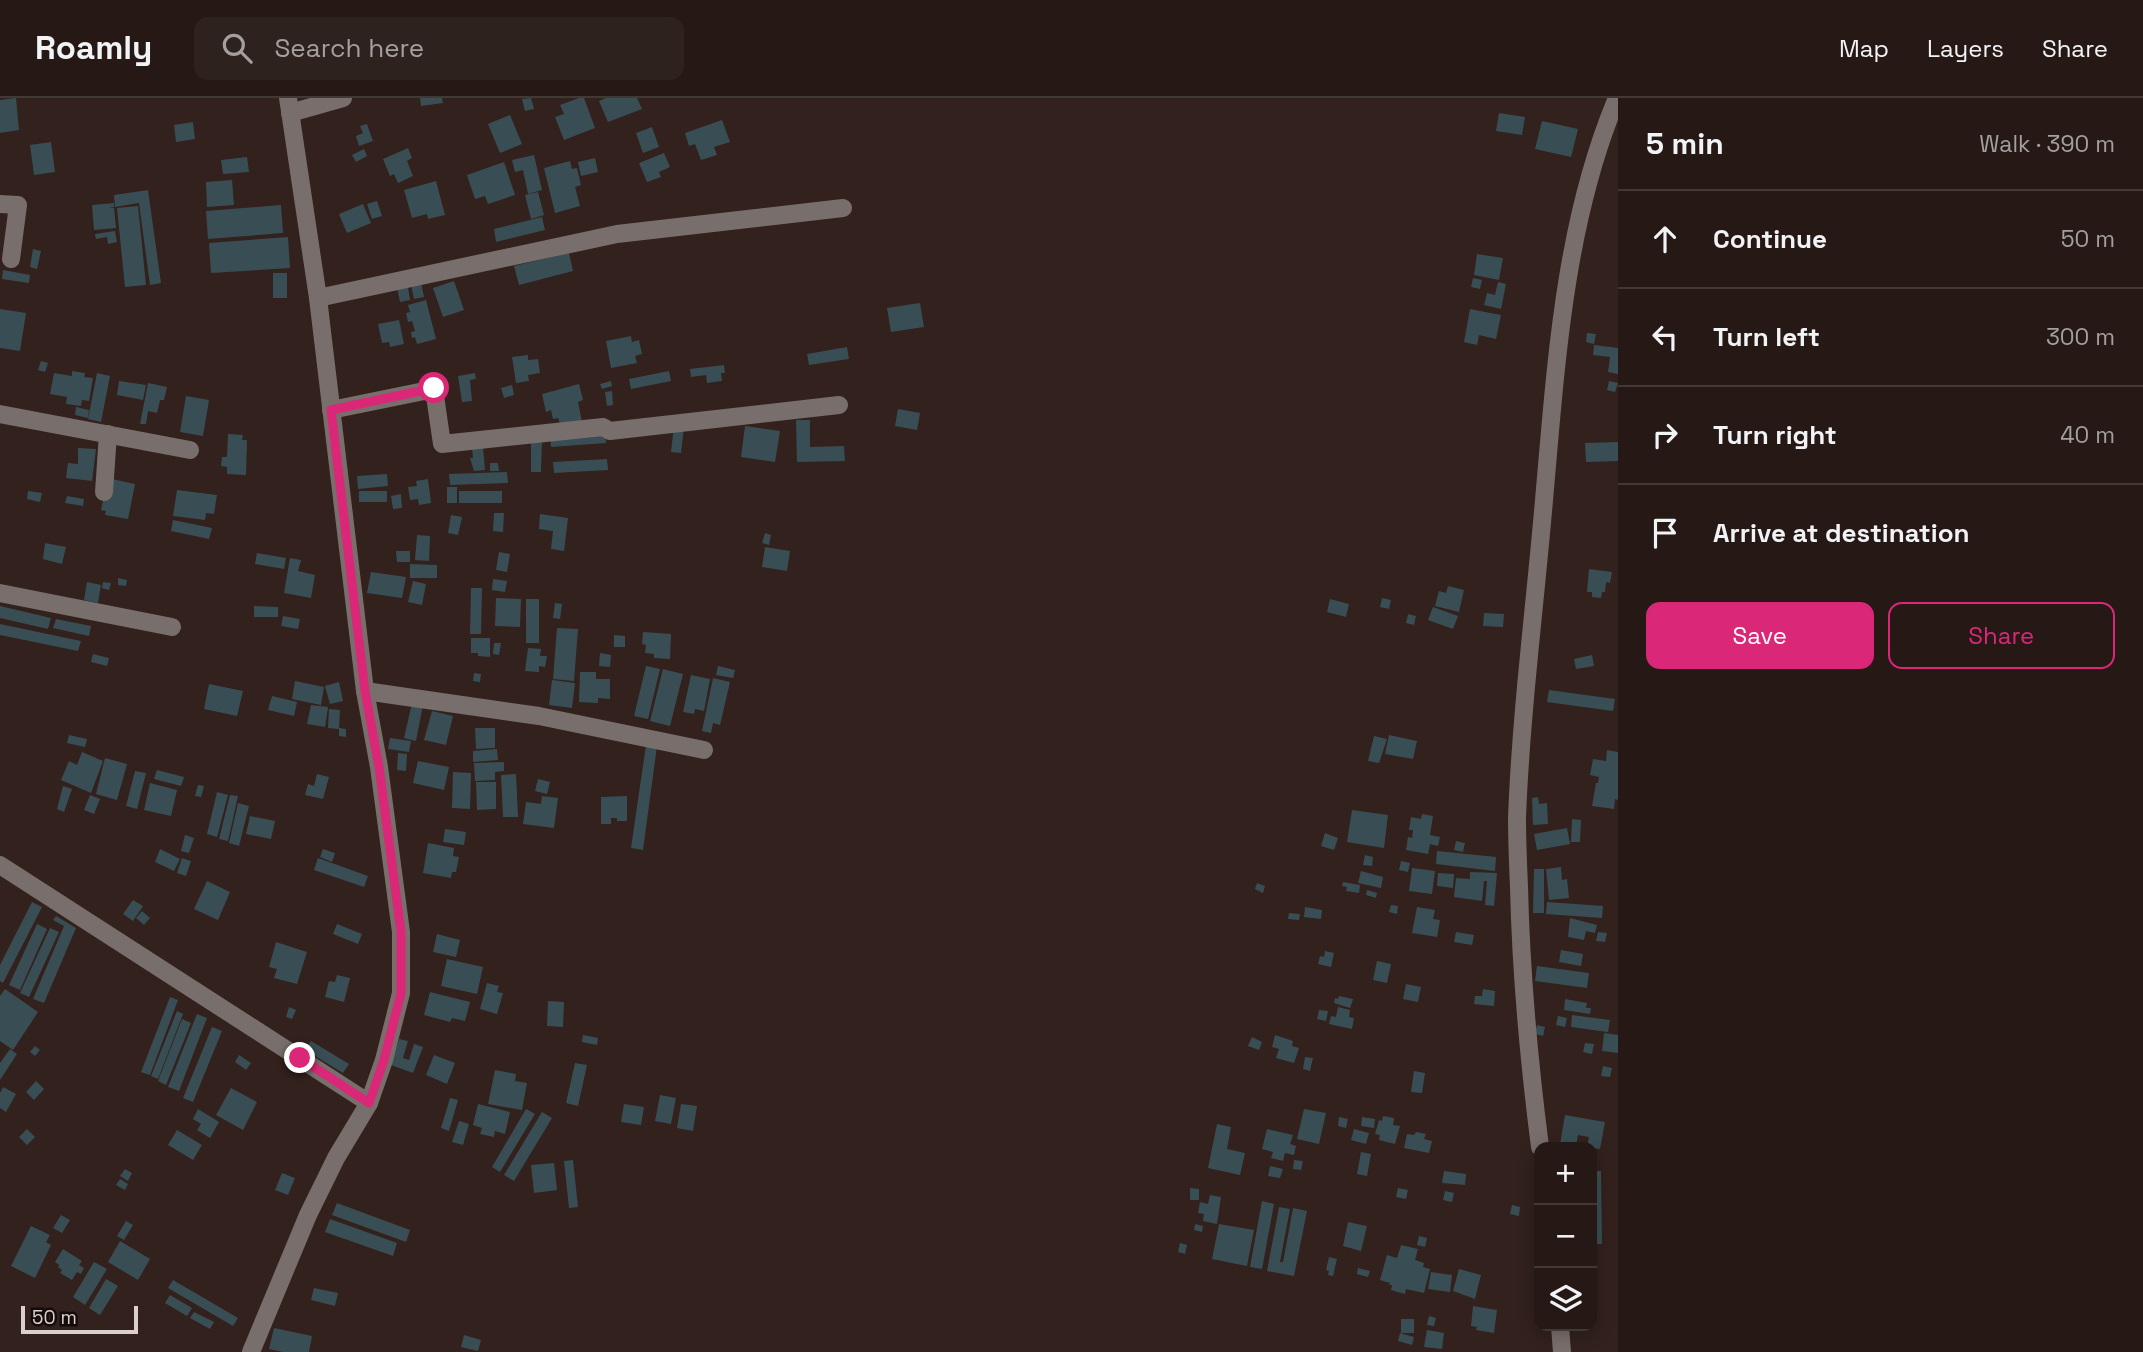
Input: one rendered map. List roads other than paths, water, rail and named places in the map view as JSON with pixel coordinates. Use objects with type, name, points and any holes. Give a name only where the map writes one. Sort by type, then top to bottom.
[{"type":"street","points":[[251,1352],[308,1215],[336,1158],[369,1103],[384,1060],[401,993],[401,932],[379,767],[365,691],[318,298],[289,106],[343,98]]},
{"type":"street","points":[[1539,1142],[1520,955],[1517,819],[1526,690],[1554,387],[1575,236],[1590,173],[1617,98]]},
{"type":"street","points":[[0,204],[18,205],[11,259]]},
{"type":"street","points":[[318,298],[617,234],[843,208]]},
{"type":"street","points":[[331,410],[434,388],[442,444],[603,427],[610,431],[839,405]]},
{"type":"street","points":[[0,414],[190,450]]},
{"type":"street","points":[[104,492],[108,434]]},
{"type":"street","points":[[0,593],[172,627]]},
{"type":"street","points":[[365,691],[539,716],[704,750]]},
{"type":"street","points":[[0,864],[369,1103]]},
{"type":"street","points":[[1560,1331],[1562,1352]]}]
